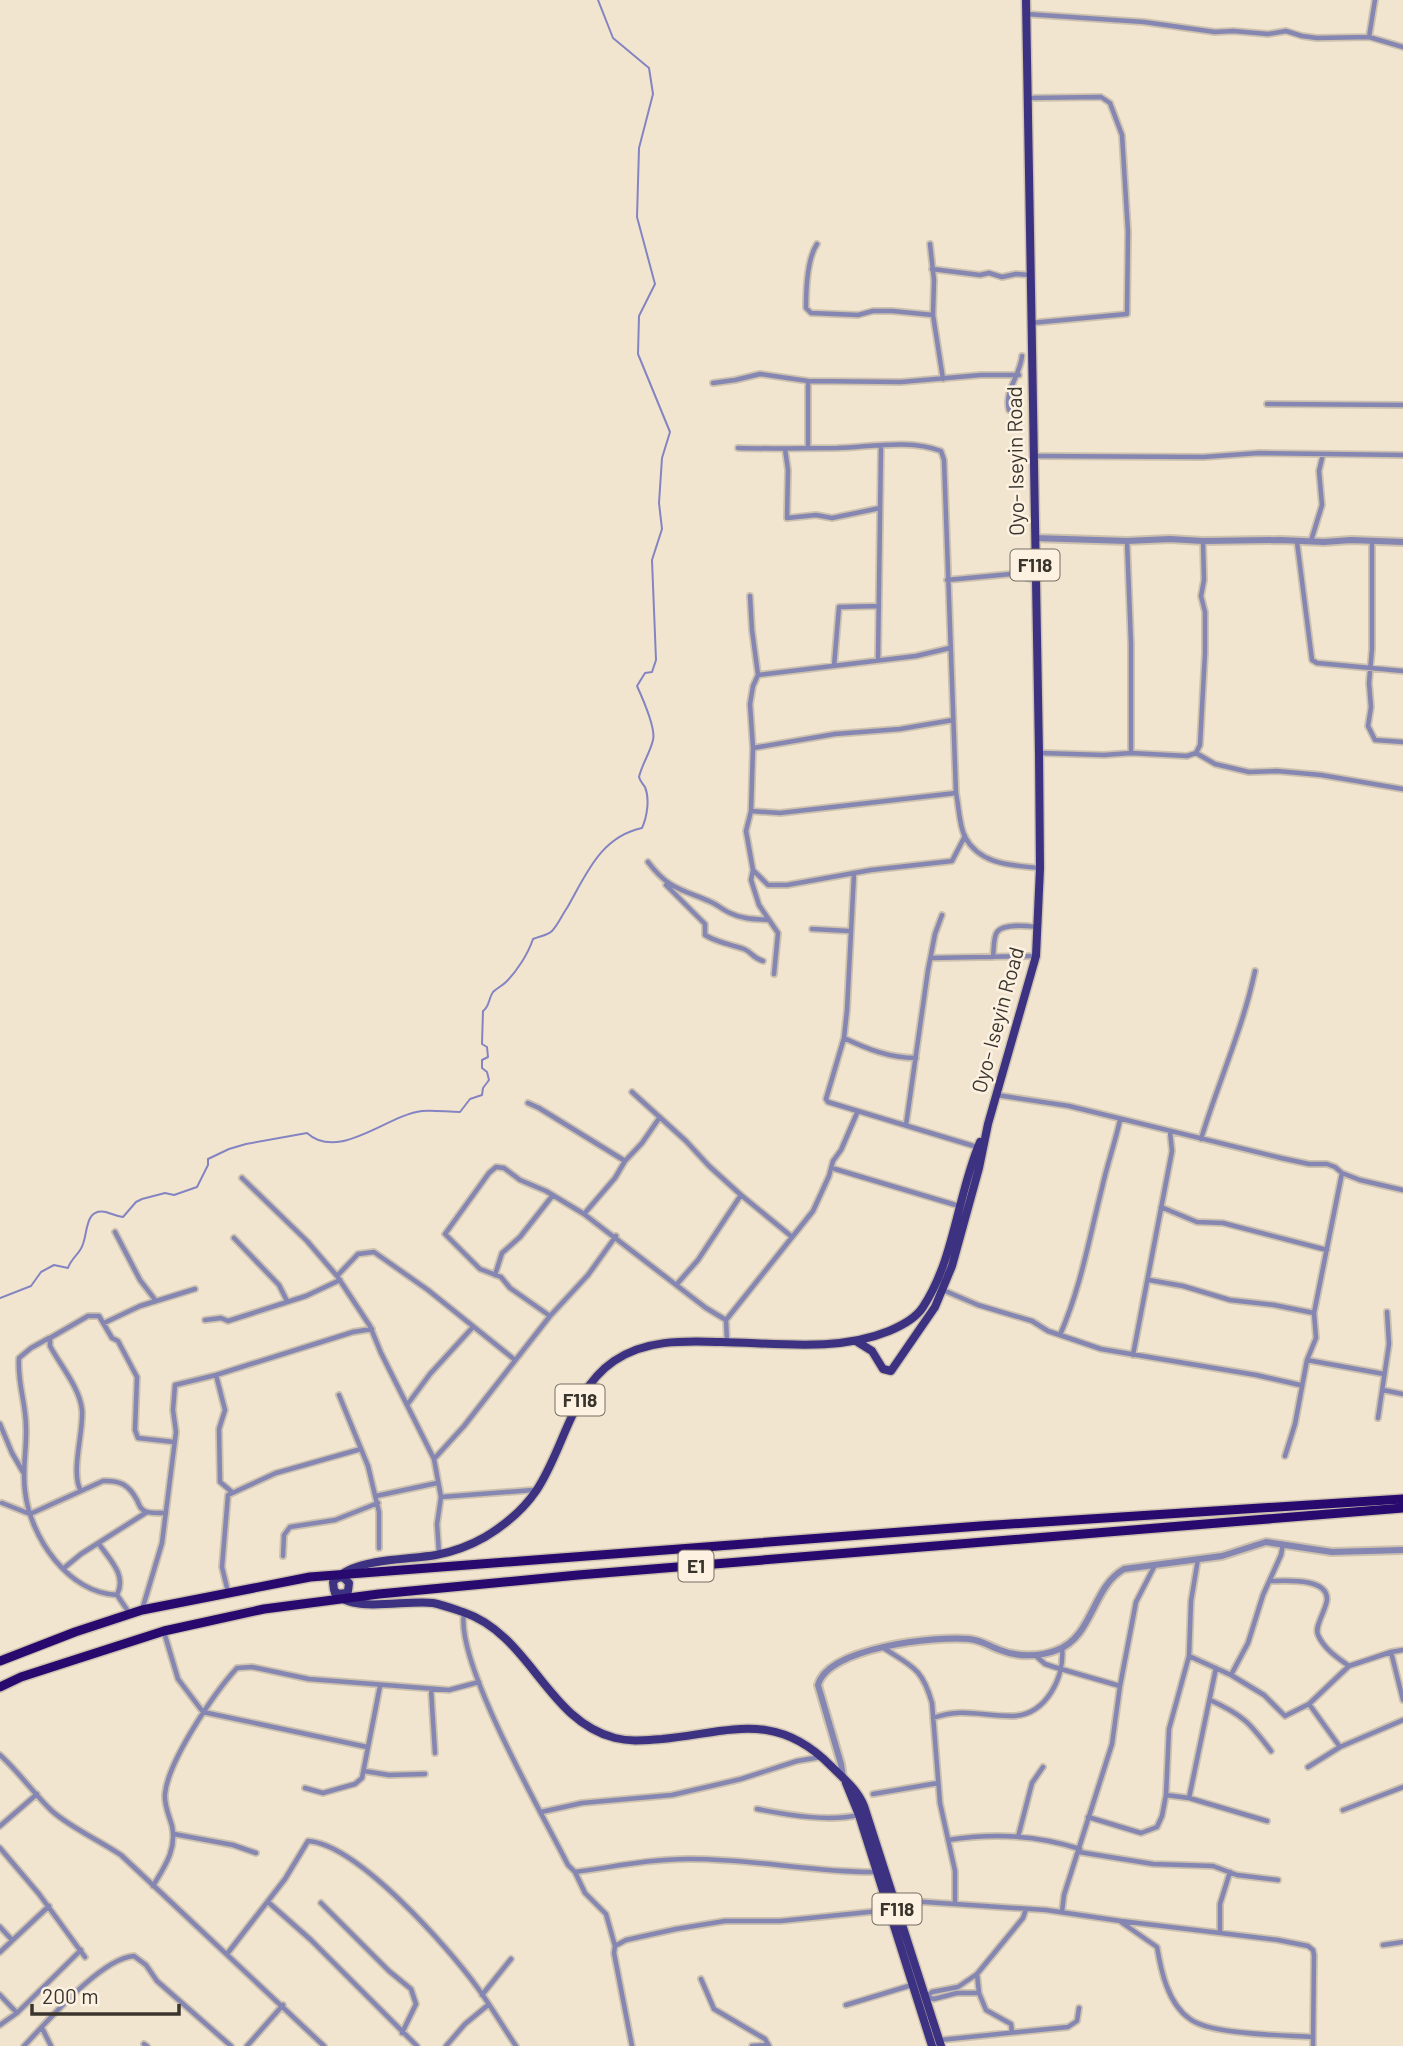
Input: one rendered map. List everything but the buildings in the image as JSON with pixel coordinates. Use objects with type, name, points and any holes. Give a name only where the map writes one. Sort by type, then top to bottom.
[{"type":"highway","name":"E1","points":[[0,1687],[34,1673],[164,1631],[346,1587],[980,1527],[1403,1499]]},
{"type":"highway","name":"E1","points":[[0,1661],[142,1610],[228,1592],[579,1575],[1403,1508]]},
{"type":"main road","name":"Oyo- Iseyin Road","points":[[856,1341],[872,1351],[883,1369],[891,1371],[924,1326],[943,1290],[1036,956],[1040,868],[1039,753],[1026,0]]},
{"type":"main road","name":"Oyo- Iseyin Road","points":[[346,1587],[361,1566],[440,1554],[483,1538],[507,1522],[536,1491],[585,1392],[614,1360],[645,1346],[667,1342],[856,1341],[900,1326],[921,1311],[941,1271],[978,1147],[988,1124]]},
{"type":"main road","name":"F118","points":[[346,1587],[433,1603],[487,1624],[519,1651],[565,1710],[581,1724],[599,1734],[635,1742],[730,1728],[760,1728],[797,1740],[822,1756],[859,1794],[864,1806],[921,1998],[938,2044]]},
{"type":"main road","name":"F118","points":[[843,1777],[859,1815],[913,1985],[921,1998]]},
{"type":"street","points":[[1369,37],[1375,0]]},
{"type":"street","points":[[1025,14],[1144,22],[1215,32],[1233,30],[1268,34],[1286,31],[1318,38],[1369,37],[1403,47]]},
{"type":"street","points":[[1027,98],[1101,97],[1110,103],[1122,135],[1128,232],[1127,314],[1031,323]]},
{"type":"street","points":[[817,244],[810,261],[806,297],[806,308],[811,313],[858,315],[873,311],[892,311],[933,315]]},
{"type":"street","points":[[930,244],[933,315],[943,379]]},
{"type":"street","points":[[932,269],[979,275],[989,273],[1002,277],[1030,275]]},
{"type":"street","points":[[1009,410],[1008,394],[1019,375],[1022,356]]},
{"type":"street","points":[[713,383],[760,373],[808,381],[901,382],[1019,375]]},
{"type":"street","points":[[808,381],[808,446]]},
{"type":"street","points":[[1267,404],[1403,405]]},
{"type":"street","points":[[738,448],[927,445],[941,451],[944,460],[956,793],[965,836],[976,850],[995,862],[1040,868]]},
{"type":"street","points":[[878,660],[881,446]]},
{"type":"street","points":[[785,449],[788,518],[816,515],[832,517],[880,508]]},
{"type":"street","points":[[1033,456],[1203,457],[1259,453],[1403,455]]},
{"type":"street","points":[[1311,541],[1322,505],[1319,471],[1324,454]]},
{"type":"street","points":[[1035,538],[1403,542]]},
{"type":"street","points":[[1126,541],[1131,644],[1131,753]]},
{"type":"street","points":[[1039,753],[1187,756],[1196,752],[1200,745],[1204,666],[1205,612],[1201,596],[1204,580],[1203,541]]},
{"type":"street","points":[[1372,541],[1373,597],[1368,695],[1371,707],[1368,726],[1375,740],[1403,742]]},
{"type":"street","points":[[1297,542],[1312,660],[1317,663],[1403,671]]},
{"type":"street","points":[[947,580],[1011,573],[1035,580]]},
{"type":"street","points":[[750,596],[758,675],[750,704],[753,748],[751,811],[746,831],[753,870],[751,880],[759,905],[778,933],[774,974]]},
{"type":"street","points":[[834,666],[839,607],[879,606]]},
{"type":"street","points":[[758,675],[916,656],[950,648]]},
{"type":"street","points":[[753,748],[835,734],[900,729],[953,720]]},
{"type":"street","points":[[1196,752],[1215,764],[1249,772],[1277,771],[1321,775],[1403,789]]},
{"type":"street","points":[[751,811],[788,812],[956,793]]},
{"type":"street","points":[[753,870],[768,885],[787,885],[952,861],[965,836]]},
{"type":"street","points":[[648,862],[705,924],[705,935],[746,949],[753,958],[762,961]]},
{"type":"street","points":[[854,874],[844,1038],[826,1099],[857,1113],[978,1147]]},
{"type":"street","points":[[661,879],[695,897],[712,902],[729,913],[743,918],[769,920]]},
{"type":"street","points":[[905,1125],[935,934],[942,915]]},
{"type":"street","points":[[993,957],[995,934],[998,931],[1020,926],[1038,927]]},
{"type":"street","points":[[812,929],[849,931]]},
{"type":"street","points":[[931,958],[1036,956]]},
{"type":"street","points":[[1201,1139],[1255,971]]},
{"type":"street","points":[[844,1038],[870,1050],[903,1058],[916,1058]]},
{"type":"street","points":[[632,1092],[741,1195],[791,1236]]},
{"type":"street","points":[[996,1095],[1069,1106],[1308,1164],[1327,1164],[1342,1173],[1403,1190]]},
{"type":"street","points":[[528,1103],[625,1161]]},
{"type":"street","points":[[727,1342],[726,1320],[813,1211],[833,1161],[841,1150],[857,1113]]},
{"type":"street","points":[[584,1214],[615,1178],[660,1117]]},
{"type":"street","points":[[1060,1335],[1087,1258],[1102,1186],[1120,1120]]},
{"type":"street","points":[[1133,1355],[1172,1151],[1170,1132]]},
{"type":"street","points":[[551,1316],[495,1275],[480,1269],[447,1238],[447,1230],[489,1172],[496,1167],[501,1167],[584,1214],[616,1236],[706,1308],[726,1320]]},
{"type":"street","points":[[835,1169],[960,1206]]},
{"type":"street","points":[[1285,1456],[1295,1424],[1300,1385],[1316,1338],[1314,1313],[1342,1173]]},
{"type":"street","points":[[242,1178],[307,1241],[339,1278],[372,1329],[381,1353],[435,1459],[440,1497],[436,1524],[440,1554]]},
{"type":"street","points":[[495,1275],[502,1253],[520,1237],[544,1203],[553,1195]]},
{"type":"street","points":[[677,1284],[698,1260],[741,1195]]},
{"type":"street","points":[[1161,1207],[1197,1223],[1223,1223],[1327,1250]]},
{"type":"street","points":[[115,1232],[140,1280],[156,1301]]},
{"type":"street","points":[[435,1459],[551,1316],[588,1275],[616,1236]]},
{"type":"street","points":[[234,1238],[279,1285],[287,1302]]},
{"type":"street","points":[[205,1320],[221,1318],[228,1321],[306,1296],[339,1278],[358,1254],[374,1252],[428,1290],[515,1360]]},
{"type":"street","points":[[1149,1280],[1230,1300],[1314,1313]]},
{"type":"street","points":[[104,1323],[140,1306],[195,1289]]},
{"type":"street","points":[[943,1290],[1101,1349],[1300,1385]]},
{"type":"street","points":[[1378,1418],[1389,1344],[1387,1312]]},
{"type":"street","points":[[117,1595],[106,1594],[79,1582],[64,1569],[46,1549],[30,1514],[23,1473],[27,1425],[17,1375],[19,1358],[31,1348],[88,1316],[99,1316],[112,1338],[118,1340],[136,1377],[135,1430],[138,1438],[174,1442]]},
{"type":"street","points":[[407,1405],[430,1374],[473,1327]]},
{"type":"street","points":[[142,1610],[157,1565],[166,1513],[176,1432],[173,1410],[175,1385],[216,1375],[353,1332],[372,1329]]},
{"type":"street","points":[[50,1338],[50,1346],[81,1406],[76,1473],[76,1483],[81,1490]]},
{"type":"street","points":[[1307,1360],[1384,1374]]},
{"type":"street","points":[[216,1375],[225,1410],[219,1429],[220,1482],[232,1492]]},
{"type":"street","points":[[1383,1390],[1403,1394]]},
{"type":"street","points":[[339,1395],[368,1466],[378,1503],[379,1548]]},
{"type":"street","points":[[0,1424],[23,1473]]},
{"type":"street","points":[[228,1592],[222,1567],[228,1495],[276,1473],[361,1449]]},
{"type":"street","points":[[2,1503],[30,1514],[103,1481],[123,1482],[136,1497],[141,1508],[147,1512],[166,1513]]},
{"type":"street","points":[[376,1496],[437,1483]]},
{"type":"street","points":[[440,1497],[533,1490]]},
{"type":"street","points":[[282,1556],[284,1535],[290,1527],[335,1520],[378,1503]]},
{"type":"street","points":[[64,1569],[81,1554],[147,1512]]},
{"type":"street","points":[[843,1777],[818,1685],[820,1678],[832,1666],[882,1647],[921,1640],[973,1639],[1004,1651],[1036,1656],[1062,1648],[1073,1641],[1082,1630],[1107,1584],[1116,1573],[1124,1569],[1222,1556],[1266,1542],[1332,1552],[1403,1550]]},
{"type":"street","points":[[1231,1675],[1248,1643],[1262,1595],[1283,1543]]},
{"type":"street","points":[[99,1544],[121,1577],[122,1586],[117,1595]]},
{"type":"street","points":[[1088,1816],[1141,1833],[1157,1827],[1162,1816],[1166,1795],[1169,1729],[1189,1656],[1191,1601],[1198,1559]]},
{"type":"street","points":[[1062,1912],[1064,1895],[1112,1744],[1136,1602],[1154,1567]]},
{"type":"street","points":[[1269,1581],[1317,1584],[1324,1590],[1327,1600],[1317,1634],[1331,1652],[1349,1666]]},
{"type":"street","points":[[117,1595],[130,1614]]},
{"type":"street","points":[[464,1613],[462,1626],[465,1645],[479,1682],[568,1865],[575,1872],[585,1893],[606,1914],[615,1946],[614,1953],[632,2046]]},
{"type":"street","points":[[164,1631],[178,1679],[203,1712],[367,1747]]},
{"type":"street","points":[[882,1647],[921,1674],[932,1703],[943,1823],[955,1871],[955,1903]]},
{"type":"street","points":[[933,1719],[953,1713],[1016,1716],[1046,1700],[1062,1670],[1062,1648]]},
{"type":"street","points":[[1189,1656],[1231,1675],[1264,1695],[1285,1716],[1308,1703],[1349,1666],[1391,1651],[1403,1650]]},
{"type":"street","points":[[1391,1651],[1403,1700]]},
{"type":"street","points":[[1036,1656],[1045,1664],[1120,1686]]},
{"type":"street","points":[[153,1886],[173,1848],[174,1835],[166,1804],[166,1787],[203,1712],[225,1680],[240,1666],[309,1679],[380,1686],[449,1690],[479,1682]]},
{"type":"street","points":[[1189,1798],[1216,1668]]},
{"type":"street","points":[[305,1788],[323,1793],[355,1784],[362,1778],[380,1686]]},
{"type":"street","points":[[431,1689],[435,1753]]},
{"type":"street","points":[[1210,1700],[1250,1722],[1271,1751]]},
{"type":"street","points":[[1308,1703],[1340,1747]]},
{"type":"street","points":[[1308,1767],[1340,1747],[1403,1720]]},
{"type":"street","points":[[0,1756],[52,1811],[121,1855],[324,2046]]},
{"type":"street","points":[[541,1812],[582,1803],[672,1795],[741,1780],[797,1761],[822,1756]]},
{"type":"street","points":[[1018,1837],[1032,1783],[1043,1767]]},
{"type":"street","points":[[364,1771],[389,1775],[425,1774]]},
{"type":"street","points":[[873,1794],[938,1783]]},
{"type":"street","points":[[1343,1810],[1403,1787]]},
{"type":"street","points":[[0,1826],[37,1794]]},
{"type":"street","points":[[1166,1795],[1189,1798],[1267,1821]]},
{"type":"street","points":[[757,1809],[835,1818],[859,1815]]},
{"type":"street","points":[[174,1835],[233,1845],[256,1853]]},
{"type":"street","points":[[948,1840],[991,1835],[1018,1837],[1153,1864],[1204,1864],[1230,1872],[1278,1880]]},
{"type":"street","points":[[227,1954],[268,1902],[307,1841],[316,1842],[352,1859],[413,1914],[448,1950],[516,2046]]},
{"type":"street","points":[[0,1848],[49,1906],[85,1957]]},
{"type":"street","points":[[575,1872],[654,1860],[691,1858],[877,1872]]},
{"type":"street","points":[[1220,1933],[1220,1904],[1230,1872]]},
{"type":"street","points":[[894,1900],[1062,1912],[1308,1946],[1313,1950],[1313,2046]]},
{"type":"street","points":[[268,1902],[311,1940],[417,2046]]},
{"type":"street","points":[[321,1903],[389,1971],[411,1989],[416,2004],[402,2033]]},
{"type":"street","points":[[0,1952],[49,1906]]},
{"type":"street","points":[[921,1998],[932,1992],[958,1987],[977,1974],[1023,1918],[1026,1909]]},
{"type":"street","points":[[615,1946],[676,1929],[725,1922],[780,1921],[889,1910]]},
{"type":"street","points":[[1121,1921],[1157,1947],[1173,2000],[1191,2020],[1226,2030],[1312,2037]]},
{"type":"street","points":[[0,1927],[12,1940]]},
{"type":"street","points":[[1383,1945],[1403,1942]]},
{"type":"street","points":[[0,2025],[17,2013],[81,1950]]},
{"type":"street","points":[[24,2046],[95,1975],[116,1961],[134,1956],[146,1965],[157,1981],[232,2046]]},
{"type":"street","points":[[482,1995],[511,1959]]},
{"type":"street","points":[[977,1974],[979,1993],[986,2010],[1011,2024],[1012,2032]]},
{"type":"street","points":[[701,1979],[714,2009],[765,2039],[769,2045]]},
{"type":"street","points":[[846,2005],[913,1985]]},
{"type":"street","points":[[921,1998],[934,1999],[957,1993],[979,1993]]},
{"type":"street","points":[[0,1995],[17,2013]]},
{"type":"street","points":[[247,2046],[283,2005]]},
{"type":"street","points":[[446,2046],[465,2024],[488,2006]]},
{"type":"street","points":[[938,2044],[1012,2032],[1068,2027],[1077,2021],[1079,2008]]},
{"type":"street","points":[[42,2028],[51,2046]]},
{"type":"street","points":[[752,2046],[769,2045]]},
{"type":"waterway","points":[[0,1298],[31,1286],[41,1272],[54,1265],[68,1268],[82,1247],[88,1222],[94,1213],[106,1212],[123,1217],[142,1199],[165,1193],[174,1195],[197,1187],[208,1165],[208,1159],[229,1149],[307,1133],[320,1141],[348,1140],[408,1114],[422,1111],[460,1112],[470,1099],[482,1095],[489,1080],[487,1072],[482,1068],[482,1060],[488,1057],[487,1047],[482,1044],[483,1011],[493,992],[514,973],[533,939],[554,929],[588,871],[605,849],[627,833],[642,828],[647,797],[639,777],[652,745],[653,735],[637,686],[645,673],[652,672],[656,660],[652,560],[662,529],[659,503],[662,458],[670,432],[638,354],[639,316],[655,284],[637,217],[639,148],[653,94],[649,68],[613,38],[598,0]]}]
